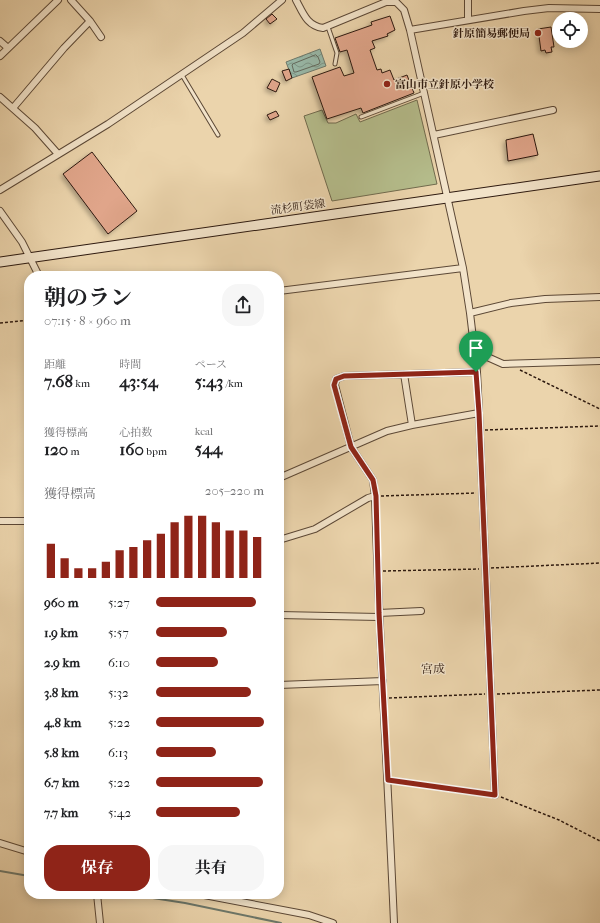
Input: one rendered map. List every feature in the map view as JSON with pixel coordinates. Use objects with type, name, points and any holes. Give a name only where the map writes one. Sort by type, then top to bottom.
[{"type":"main road","name":"流杉町袋線","points":[[0,262],[600,176]]},
{"type":"street","points":[[0,56],[58,0]]},
{"type":"street","points":[[71,0],[90,21],[101,37]]},
{"type":"street","points":[[0,190],[108,124],[182,75],[243,33],[282,0]]},
{"type":"street","points":[[296,0],[309,22],[314,27],[323,28],[386,2],[396,2],[404,10],[410,30],[463,268],[470,313],[480,430],[495,795]]},
{"type":"street","points":[[468,0],[468,20]]},
{"type":"street","points":[[410,30],[549,8],[600,9]]},
{"type":"street","points":[[13,108],[64,48],[90,21]]},
{"type":"street","points":[[0,41],[8,48]]},
{"type":"street","points":[[0,97],[35,128],[58,154]]},
{"type":"street","points":[[434,135],[553,110]]},
{"type":"street","points":[[0,211],[22,242],[37,271]]},
{"type":"street","points":[[284,290],[463,268]]},
{"type":"street","points":[[470,313],[511,303],[545,299],[600,297]]},
{"type":"street","points":[[474,351],[503,364],[600,361]]},
{"type":"street","points":[[394,923],[379,615],[376,496],[373,480],[351,447],[334,385],[336,379],[344,376],[476,372]]},
{"type":"street","points":[[404,374],[412,425]]},
{"type":"street","points":[[284,476],[388,431],[412,425],[479,413]]},
{"type":"street","points":[[284,538],[315,529],[368,498],[376,496]]},
{"type":"street","points":[[0,522],[24,521]]},
{"type":"street","points":[[284,616],[379,615],[421,611]]},
{"type":"street","points":[[284,685],[383,681]]},
{"type":"street","points":[[0,843],[24,850]]},
{"type":"street","points":[[98,899],[100,923]]},
{"type":"street","points":[[227,899],[309,915],[333,923]]},
{"type":"lane","points":[[328,27],[337,52],[335,64]]},
{"type":"lane","points":[[182,75],[218,136]]},
{"type":"lane","points":[[361,117],[424,93]]},
{"type":"path","points":[[0,323],[24,321]]},
{"type":"path","points":[[507,364],[600,409]]},
{"type":"path","points":[[480,430],[600,426]]},
{"type":"path","points":[[376,496],[482,493]]},
{"type":"path","points":[[388,780],[495,795],[559,820],[600,841]]},
{"type":"green space","points":[[417,100],[437,184],[332,201],[304,116],[322,110],[328,123],[336,123],[356,114],[360,122]]},
{"type":"water","points":[[320,49],[326,66],[292,78],[286,62]]},
{"type":"building","points":[[272,14],[277,19],[270,24],[266,19]]},
{"type":"building","points":[[390,16],[395,30],[387,34],[388,36],[372,41],[375,48],[370,50],[377,70],[381,69],[382,73],[390,70],[394,80],[407,75],[414,93],[363,113],[361,108],[327,119],[312,77],[340,67],[344,76],[354,73],[347,50],[340,52],[335,38],[372,25],[371,22]]},
{"type":"building","points":[[551,27],[552,52],[546,53],[545,50],[541,51],[538,29]]},
{"type":"building","points":[[289,69],[292,78],[286,81],[282,71]]},
{"type":"building","points":[[272,79],[280,83],[276,92],[267,88]]},
{"type":"building","points":[[276,111],[279,116],[270,120],[267,115]]},
{"type":"building","points":[[533,134],[538,155],[508,161],[506,140]]},
{"type":"building","points":[[92,152],[137,211],[108,234],[63,174]]},
{"type":"waterway","points":[[0,871],[24,875]]},
{"type":"waterway","points":[[159,899],[281,923]]},
{"type":"place","name":"針原簡易郵便局","points":[[538,33]]},
{"type":"place","name":"富山市立針原小学校","points":[[387,84]]},
{"type":"district","name":"宮成","points":[[433,669]]},
{"type":"route","points":[[476,372],[495,795],[388,780],[379,613],[376,496],[373,480],[351,447],[334,385],[336,379],[344,376],[476,372]]}]
